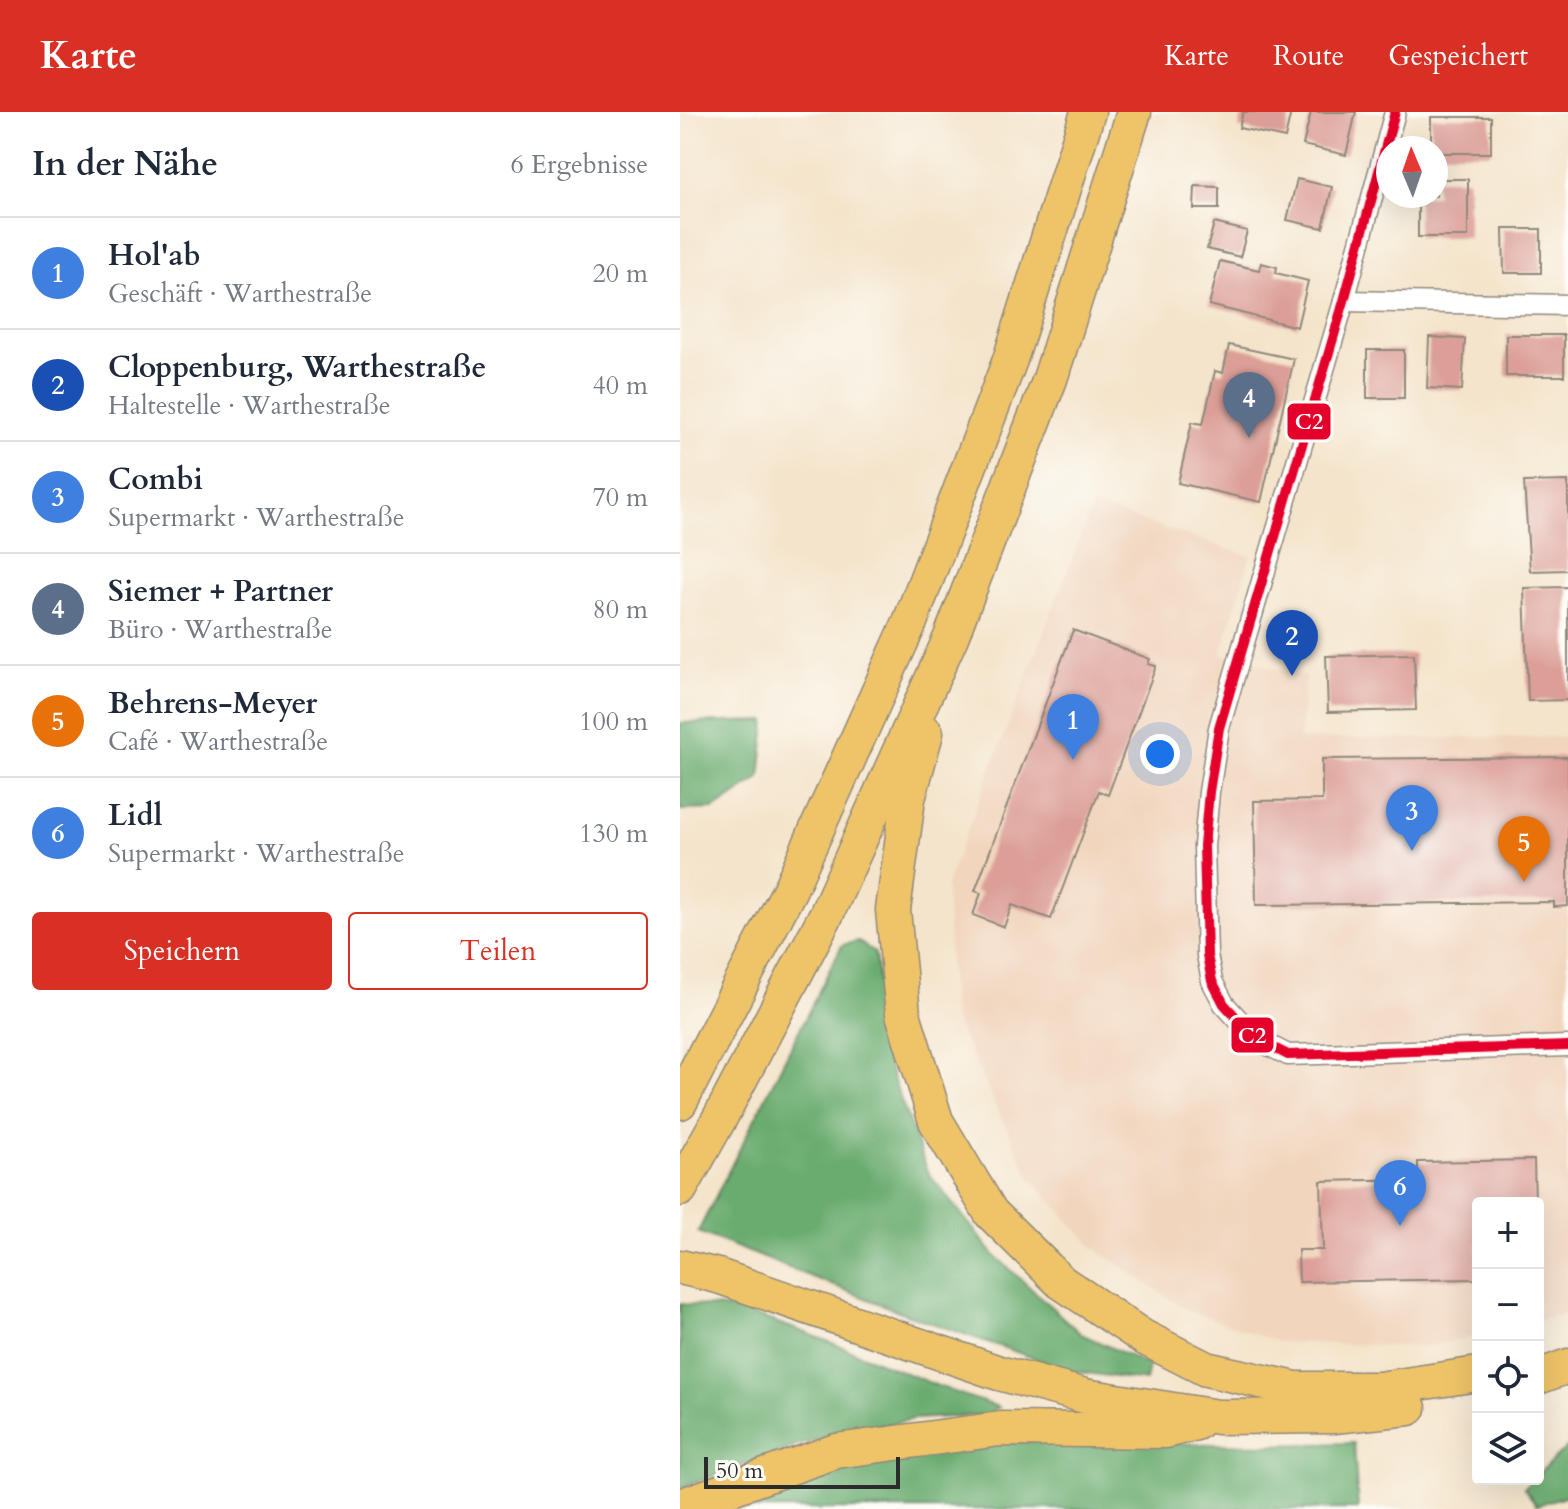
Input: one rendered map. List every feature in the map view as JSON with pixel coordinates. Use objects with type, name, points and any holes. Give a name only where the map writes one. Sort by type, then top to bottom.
[{"type":"highway","points":[[680,1102],[790,889],[910,622],[1010,360],[1088,112]]},
{"type":"highway","points":[[680,1189],[827,913],[951,637],[1050,379],[1134,112]]},
{"type":"highway","points":[[951,637],[908,799],[893,910],[903,1014],[936,1121],[991,1213],[1061,1282],[1143,1337],[1206,1369],[1296,1389],[1379,1389],[1472,1375]]},
{"type":"highway","points":[[680,1267],[718,1276],[999,1373],[1085,1396],[1218,1417],[1334,1416],[1439,1404],[1472,1396]]},
{"type":"highway","points":[[1544,1360],[1568,1354]]},
{"type":"highway","points":[[1544,1375],[1568,1366]]},
{"type":"highway","points":[[680,1506],[836,1451],[1000,1429],[1165,1431],[1218,1417]]},
{"type":"street","points":[[1395,112],[1344,301],[1219,728],[1204,846],[1207,955],[1212,981],[1224,1004],[1256,1039],[1288,1055],[1568,1046]]},
{"type":"street","points":[[1344,301],[1568,305]]},
{"type":"shaded area","points":[[1093,505],[1251,556],[1221,654],[1306,676],[1299,739],[1568,737],[1568,1313],[1544,1319],[1544,1197],[1472,1197],[1472,1336],[1430,1347],[1278,1342],[1187,1310],[1094,1248],[1030,1177],[952,1015],[946,885]]},
{"type":"green space","points":[[766,721],[760,778],[714,809],[680,810],[680,723]]},
{"type":"green space","points":[[858,941],[875,953],[887,1062],[927,1171],[994,1255],[1081,1334],[1149,1365],[1146,1381],[1071,1371],[906,1314],[698,1232],[842,945]]},
{"type":"green space","points":[[680,1304],[728,1309],[769,1320],[999,1407],[987,1415],[913,1419],[811,1441],[680,1488]]},
{"type":"green space","points":[[998,1440],[1265,1445],[1354,1443],[1358,1509],[716,1509],[831,1467]]},
{"type":"green space","points":[[1568,1446],[1568,1495],[1537,1505],[1524,1488],[1527,1485],[1544,1485],[1544,1468]]},
{"type":"building","points":[[1243,112],[1291,112],[1285,138],[1239,128]]},
{"type":"building","points":[[1311,112],[1356,112],[1346,155],[1303,145]]},
{"type":"building","points":[[1431,117],[1491,117],[1491,153],[1448,153],[1448,136],[1431,136]]},
{"type":"building","points":[[1297,179],[1332,187],[1323,228],[1287,220]]},
{"type":"building","points":[[1448,179],[1468,179],[1468,237],[1418,237],[1418,208],[1448,208]]},
{"type":"building","points":[[1195,186],[1219,187],[1219,209],[1194,209]]},
{"type":"building","points":[[1214,223],[1247,231],[1240,257],[1207,249]]},
{"type":"building","points":[[1503,229],[1541,229],[1541,273],[1504,273]]},
{"type":"building","points":[[1220,261],[1259,270],[1261,263],[1277,267],[1276,273],[1308,281],[1297,327],[1209,305]]},
{"type":"building","points":[[1506,335],[1564,335],[1564,376],[1506,376]]},
{"type":"building","points":[[1429,337],[1465,339],[1462,390],[1427,388]]},
{"type":"building","points":[[1229,345],[1294,359],[1261,502],[1178,483],[1192,422],[1203,424],[1215,371],[1223,373]]},
{"type":"building","points":[[1367,350],[1404,350],[1404,398],[1367,398]]},
{"type":"building","points":[[1568,481],[1568,570],[1530,571],[1524,482]]},
{"type":"building","points":[[1568,587],[1568,700],[1528,701],[1524,588]]},
{"type":"building","points":[[1073,630],[1150,659],[1148,664],[1156,666],[1108,795],[1099,791],[1051,919],[1012,905],[1004,927],[973,915],[981,893],[975,891]]},
{"type":"building","points":[[1414,654],[1416,710],[1328,712],[1326,656]]},
{"type":"building","points":[[1568,757],[1568,906],[1554,907],[1554,902],[1256,905],[1254,801],[1322,800],[1322,759]]},
{"type":"building","points":[[1534,1160],[1535,1197],[1472,1197],[1472,1279],[1299,1282],[1298,1250],[1323,1250],[1321,1181],[1418,1179],[1418,1162]]},
{"type":"transit line","name":"C2","points":[[1395,112],[1344,301],[1219,728],[1204,846],[1207,955],[1212,981],[1224,1004],[1256,1039],[1288,1055],[1568,1046]]},
{"type":"place","name":"Siemer + Partner","points":[[1249,438]]},
{"type":"place","name":"Cloppenburg, Warthestraße","points":[[1292,676]]},
{"type":"place","name":"Hol'ab","points":[[1073,760]]},
{"type":"place","name":"Combi","points":[[1412,851]]},
{"type":"place","name":"Behrens-Meyer","points":[[1524,882]]},
{"type":"place","name":"Lidl","points":[[1400,1226]]}]
